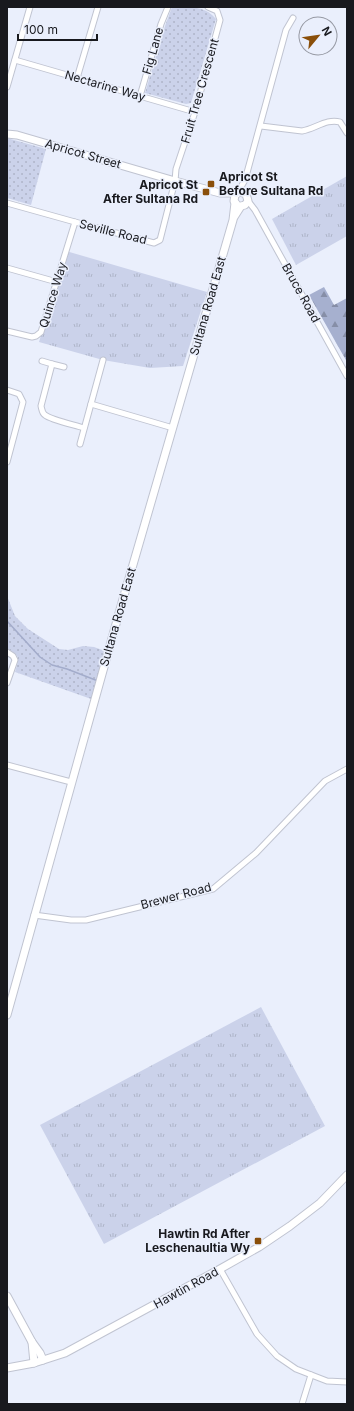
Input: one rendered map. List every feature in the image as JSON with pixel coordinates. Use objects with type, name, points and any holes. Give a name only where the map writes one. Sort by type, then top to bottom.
[{"type":"street","points":[[7,87],[30,7]]},
{"type":"street","points":[[77,78],[98,7]]},
{"type":"street","name":"Fig Lane","points":[[140,96],[161,24],[168,7]]},
{"type":"street","name":"Fruit Tree Crescent","points":[[175,182],[176,169],[195,112],[220,20],[217,11],[208,7]]},
{"type":"street","points":[[241,202],[245,180],[286,30],[293,18]]},
{"type":"street","name":"Nectarine Way","points":[[15,60],[195,112]]},
{"type":"street","points":[[261,126],[302,131],[335,121],[340,122],[347,133]]},
{"type":"street","name":"Apricot Street","points":[[7,129],[17,135]]},
{"type":"street","name":"Apricot Street","points":[[7,134],[17,135],[175,182],[220,193],[241,202]]},
{"type":"street","points":[[237,193],[245,180]]},
{"type":"street","name":"Seville Road","points":[[7,203],[154,243],[160,240],[175,182]]},
{"type":"street","name":"Apricot Street","points":[[220,193],[237,193]]},
{"type":"street","name":"Sultana Road East","points":[[7,1015],[71,782],[233,220],[241,202],[234,198],[237,193]]},
{"type":"street","name":"Bruce Road","points":[[241,202],[255,210],[347,376]]},
{"type":"street","name":"Quince Way","points":[[7,330],[32,337],[41,332],[75,222]]},
{"type":"street","points":[[7,268],[57,282]]},
{"type":"street","points":[[80,444],[103,360]]},
{"type":"street","points":[[42,361],[64,367]]},
{"type":"street","points":[[52,364],[41,406],[42,411],[45,415],[52,418],[84,428]]},
{"type":"street","points":[[7,390],[19,394],[22,400],[7,462]]},
{"type":"street","points":[[91,404],[173,428]]},
{"type":"street","points":[[7,652],[13,656],[15,660],[7,683]]},
{"type":"street","points":[[7,764],[71,782]]},
{"type":"street","name":"Brewer Road","points":[[34,915],[71,920],[86,920],[213,888],[256,853],[325,781],[347,769]]},
{"type":"street","name":"Hawtin Road","points":[[7,1368],[34,1363],[65,1353],[82,1345],[259,1247],[320,1203],[347,1175]]},
{"type":"street","points":[[220,1269],[257,1334],[277,1356],[296,1369],[327,1381],[347,1382]]},
{"type":"street","points":[[7,1296],[43,1360]]},
{"type":"street","points":[[32,1342],[34,1363]]},
{"type":"street","points":[[302,1404],[311,1375]]},
{"type":"green space","points":[[172,7],[202,9],[212,14],[216,19],[191,103],[186,104],[145,93]]},
{"type":"green space","points":[[7,138],[46,149],[31,205],[7,198]]},
{"type":"green space","points":[[347,176],[347,236],[296,265],[272,219]]},
{"type":"green space","points":[[66,251],[207,292],[183,366],[150,368],[103,360],[39,342]]},
{"type":"green space","points":[[324,287],[334,305],[347,298],[347,362],[309,295]]},
{"type":"green space","points":[[7,596],[15,616],[28,629],[59,649],[68,650],[83,646],[94,647],[108,652],[94,700],[15,672],[18,657],[7,648]]},
{"type":"green space","points":[[261,1007],[325,1126],[104,1244],[40,1125]]},
{"type":"waterway","points":[[7,621],[40,657],[52,665],[98,681]]},
{"type":"place","name":"Apricot St Before Sultana Rd","points":[[211,184]]},
{"type":"place","name":"Apricot St After Sultana Rd","points":[[206,192]]},
{"type":"place","name":"Hawtin Rd After Leschenaultia Wy","points":[[258,1241]]}]
